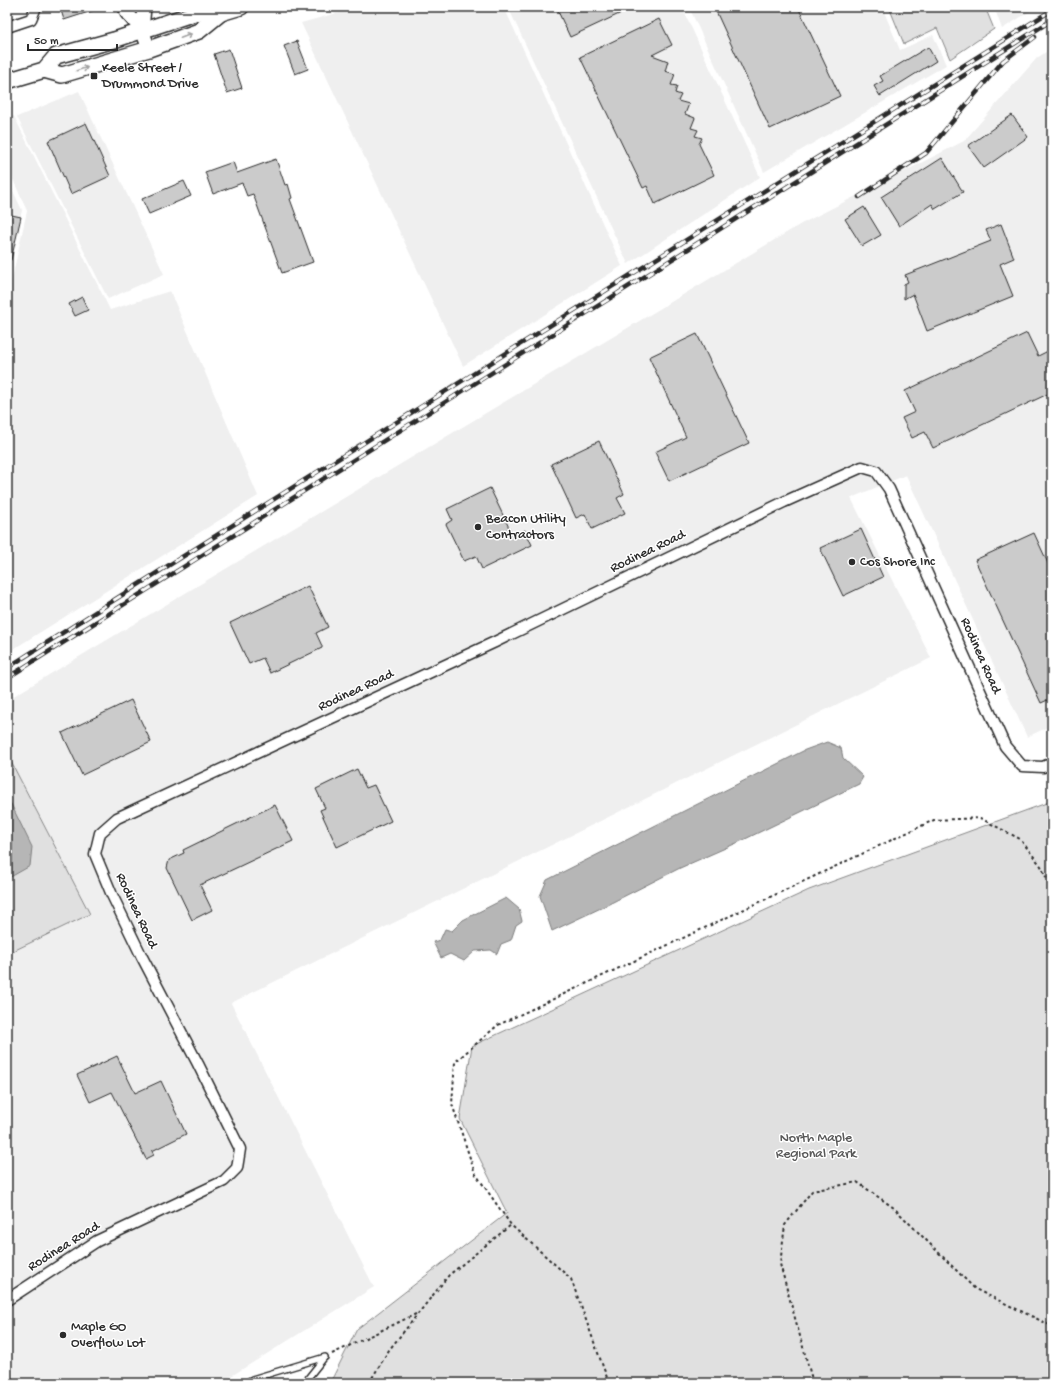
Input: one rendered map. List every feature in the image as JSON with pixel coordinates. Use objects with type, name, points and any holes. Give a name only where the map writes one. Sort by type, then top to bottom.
[{"type":"main road","points":[[44,70],[56,56],[195,13],[221,13],[241,7]]},
{"type":"main road","points":[[7,81],[44,70],[62,75],[149,49],[200,31],[221,13]]},
{"type":"street","points":[[7,27],[31,19],[36,7]]},
{"type":"street","points":[[125,7],[127,13],[142,30],[149,49]]},
{"type":"street","points":[[142,30],[144,7]]},
{"type":"street","name":"Rodinea Road","points":[[7,1300],[97,1241],[224,1181],[237,1168],[240,1149],[136,944],[112,895],[95,854],[100,833],[117,818],[495,642],[784,502],[862,467],[876,471],[889,489],[1005,746],[1022,766],[1043,767],[1052,763]]},
{"type":"lane","points":[[246,1383],[252,1379],[325,1357]]},
{"type":"lane","points":[[304,1383],[325,1357]]},
{"type":"path","points":[[609,1383],[571,1279],[511,1225],[475,1173],[452,1104],[455,1062],[498,1025],[934,820],[980,818],[1020,839],[1041,866],[1052,890]]},
{"type":"path","points":[[813,1383],[780,1264],[785,1225],[812,1192],[857,1182],[894,1208],[975,1290],[1052,1326]]},
{"type":"path","points":[[369,1383],[389,1350],[449,1275],[511,1225]]},
{"type":"path","points":[[325,1357],[419,1313]]},
{"type":"shaded area","points":[[359,7],[504,7],[622,266],[463,366],[301,23]]},
{"type":"shaded area","points":[[508,7],[682,7],[760,177],[628,264]]},
{"type":"shaded area","points":[[689,7],[882,7],[900,50],[933,35],[946,65],[764,172]]},
{"type":"shaded area","points":[[994,7],[1037,7],[1002,29]]},
{"type":"shaded area","points":[[1052,48],[1052,725],[1027,737],[906,475],[851,498],[931,658],[231,1003],[374,1287],[220,1383],[7,1383],[7,954],[90,914],[7,754],[7,700],[801,224],[964,141],[1037,58]]},
{"type":"shaded area","points":[[79,91],[164,274],[108,299],[17,117]]},
{"type":"shaded area","points":[[14,116],[110,310],[170,291],[258,496],[7,653],[7,301],[27,211],[7,166],[7,118]]},
{"type":"shaded area","points":[[7,178],[22,210],[7,280]]},
{"type":"shaded area","points":[[827,742],[841,748],[843,758],[863,777],[859,784],[739,842],[680,868],[552,931],[540,896],[547,880],[805,750]]},
{"type":"shaded area","points":[[7,799],[11,804],[32,847],[30,866],[7,879]]},
{"type":"shaded area","points":[[506,898],[519,909],[522,921],[516,925],[511,940],[501,944],[497,954],[491,950],[475,951],[464,961],[450,954],[441,958],[433,942],[440,940],[445,929],[452,931],[463,920]]},
{"type":"green space","points":[[889,7],[985,7],[994,29],[950,59],[937,28],[904,44]]},
{"type":"green space","points":[[7,754],[90,914],[7,954]]},
{"type":"green space","name":"North Maple Regional Park","points":[[1052,801],[1052,1383],[330,1383],[357,1329],[507,1213],[460,1119],[472,1046],[809,890]]},
{"type":"building","points":[[60,7],[98,7],[98,9],[64,20]]},
{"type":"building","points":[[556,7],[634,7],[570,37]]},
{"type":"building","points":[[714,7],[798,7],[840,96],[770,129]]},
{"type":"building","points":[[659,19],[672,45],[652,55],[668,61],[665,71],[675,74],[671,85],[677,86],[675,93],[681,95],[678,101],[689,104],[685,114],[695,118],[691,128],[698,130],[695,136],[702,138],[699,144],[714,175],[655,204],[647,186],[643,188],[580,57]]},
{"type":"building","points":[[297,41],[308,69],[295,74],[284,46]]},
{"type":"building","points":[[928,47],[936,61],[880,96],[874,86],[883,81],[880,76]]},
{"type":"building","points":[[229,49],[242,88],[227,93],[214,54]]},
{"type":"building","points":[[1012,115],[1028,137],[984,168],[968,146]]},
{"type":"building","points":[[86,123],[110,176],[71,194],[48,141]]},
{"type":"building","points":[[942,158],[963,192],[935,209],[932,204],[899,226],[881,197]]},
{"type":"building","points":[[276,159],[285,185],[288,184],[292,198],[290,199],[313,262],[282,273],[253,194],[247,196],[242,183],[213,194],[205,172],[233,162],[237,173]]},
{"type":"building","points":[[184,181],[191,196],[149,214],[142,199]]},
{"type":"building","points":[[864,207],[881,235],[862,246],[845,219]]},
{"type":"building","points":[[7,214],[21,217],[11,260],[7,260]]},
{"type":"building","points":[[1001,224],[1014,258],[1000,264],[1013,296],[927,331],[913,294],[904,299],[904,284],[908,282],[905,275],[991,241],[986,230]]},
{"type":"building","points":[[82,297],[88,310],[75,316],[69,304]]},
{"type":"building","points":[[1027,333],[1038,356],[1052,349],[1052,392],[933,448],[925,432],[912,438],[902,418],[915,412],[905,391]]},
{"type":"building","points":[[697,334],[749,443],[669,481],[655,452],[686,437],[649,357]]},
{"type":"building","points":[[599,441],[624,494],[617,498],[625,513],[592,529],[585,514],[576,518],[551,464]]},
{"type":"building","name":"Beacon Utility Contractors","points":[[490,488],[513,536],[525,530],[532,545],[482,569],[476,556],[464,561],[446,524],[452,520],[447,509]]},
{"type":"building","name":"Cos Shore Inc","points":[[861,529],[883,577],[843,596],[820,548]]},
{"type":"building","points":[[1034,533],[1052,572],[1052,698],[1041,703],[975,560]]},
{"type":"building","points":[[308,586],[328,627],[316,633],[322,648],[270,673],[263,658],[249,664],[230,623]]},
{"type":"building","points":[[131,700],[151,742],[82,775],[62,733]]},
{"type":"building","points":[[357,769],[366,788],[374,785],[391,821],[337,847],[320,810],[325,808],[316,789]]},
{"type":"building","points":[[275,805],[293,841],[200,885],[212,910],[192,920],[167,868],[169,860],[184,853],[183,850]]},
{"type":"building","points":[[117,1056],[135,1093],[161,1081],[186,1134],[152,1151],[154,1155],[146,1159],[112,1092],[90,1102],[77,1075]]},
{"type":"railway","points":[[7,668],[1052,10]]},
{"type":"railway","points":[[7,678],[1052,20]]},
{"type":"railway","points":[[859,197],[926,153],[1003,61],[1035,37]]},
{"type":"place","name":"Keele Street / Drummond Drive","points":[[94,76]]},
{"type":"place","name":"Beacon Utility Contractors","points":[[478,527]]},
{"type":"place","name":"Cos Shore Inc","points":[[852,562]]},
{"type":"place","name":"Maple GO Overflow Lot","points":[[63,1335]]}]
